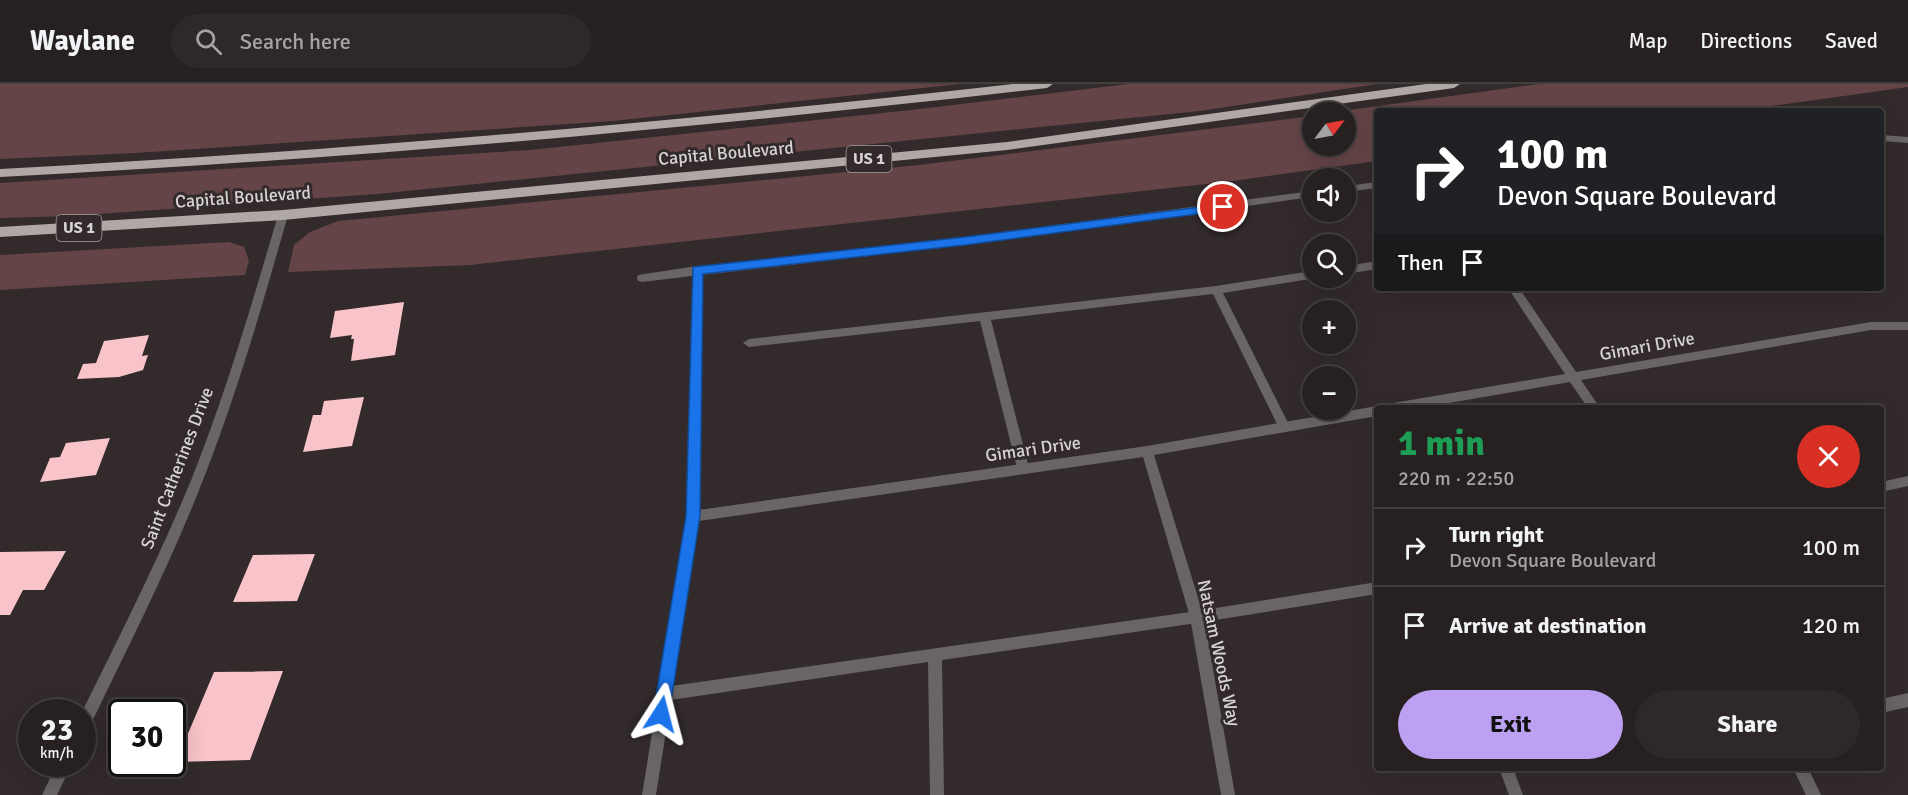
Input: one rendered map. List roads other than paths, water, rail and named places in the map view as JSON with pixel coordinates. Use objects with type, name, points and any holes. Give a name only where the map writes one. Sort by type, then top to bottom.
[{"type":"highway","name":"Capital Boulevard","points":[[0,173],[289,156],[607,131],[1047,84]]},
{"type":"highway","name":"Capital Boulevard","points":[[0,232],[283,214],[1007,146],[1454,84]]},
{"type":"street","points":[[1884,138],[1908,140]]},
{"type":"street","points":[[1356,188],[1374,185]]},
{"type":"street","points":[[642,278],[965,241],[1302,195]]},
{"type":"street","name":"Saint Catherines Drive","points":[[96,699],[166,553],[212,440],[246,339],[283,214]]},
{"type":"street","points":[[1356,268],[1374,265]]},
{"type":"street","points":[[649,795],[693,516],[697,270]]},
{"type":"street","points":[[749,343],[985,318],[1216,290],[1302,277]]},
{"type":"street","points":[[1216,290],[1284,427]]},
{"type":"street","points":[[1515,291],[1592,405]]},
{"type":"street","points":[[985,318],[1023,468]]},
{"type":"street","name":"Gimari Drive","points":[[1411,405],[1871,326],[1908,326]]},
{"type":"street","name":"Gimari Drive","points":[[693,516],[1147,451],[1374,412]]},
{"type":"street","name":"Natsam Woods Way","points":[[1147,451],[1197,617],[1228,795]]},
{"type":"street","points":[[1884,486],[1908,481]]},
{"type":"street","points":[[664,694],[1197,617],[1374,588]]},
{"type":"street","points":[[935,654],[937,795]]},
{"type":"street","points":[[1884,705],[1908,700]]},
{"type":"street","points":[[1507,771],[1516,795]]},
{"type":"street","points":[[1802,771],[1814,795]]},
{"type":"street","points":[[49,795],[58,777]]}]
